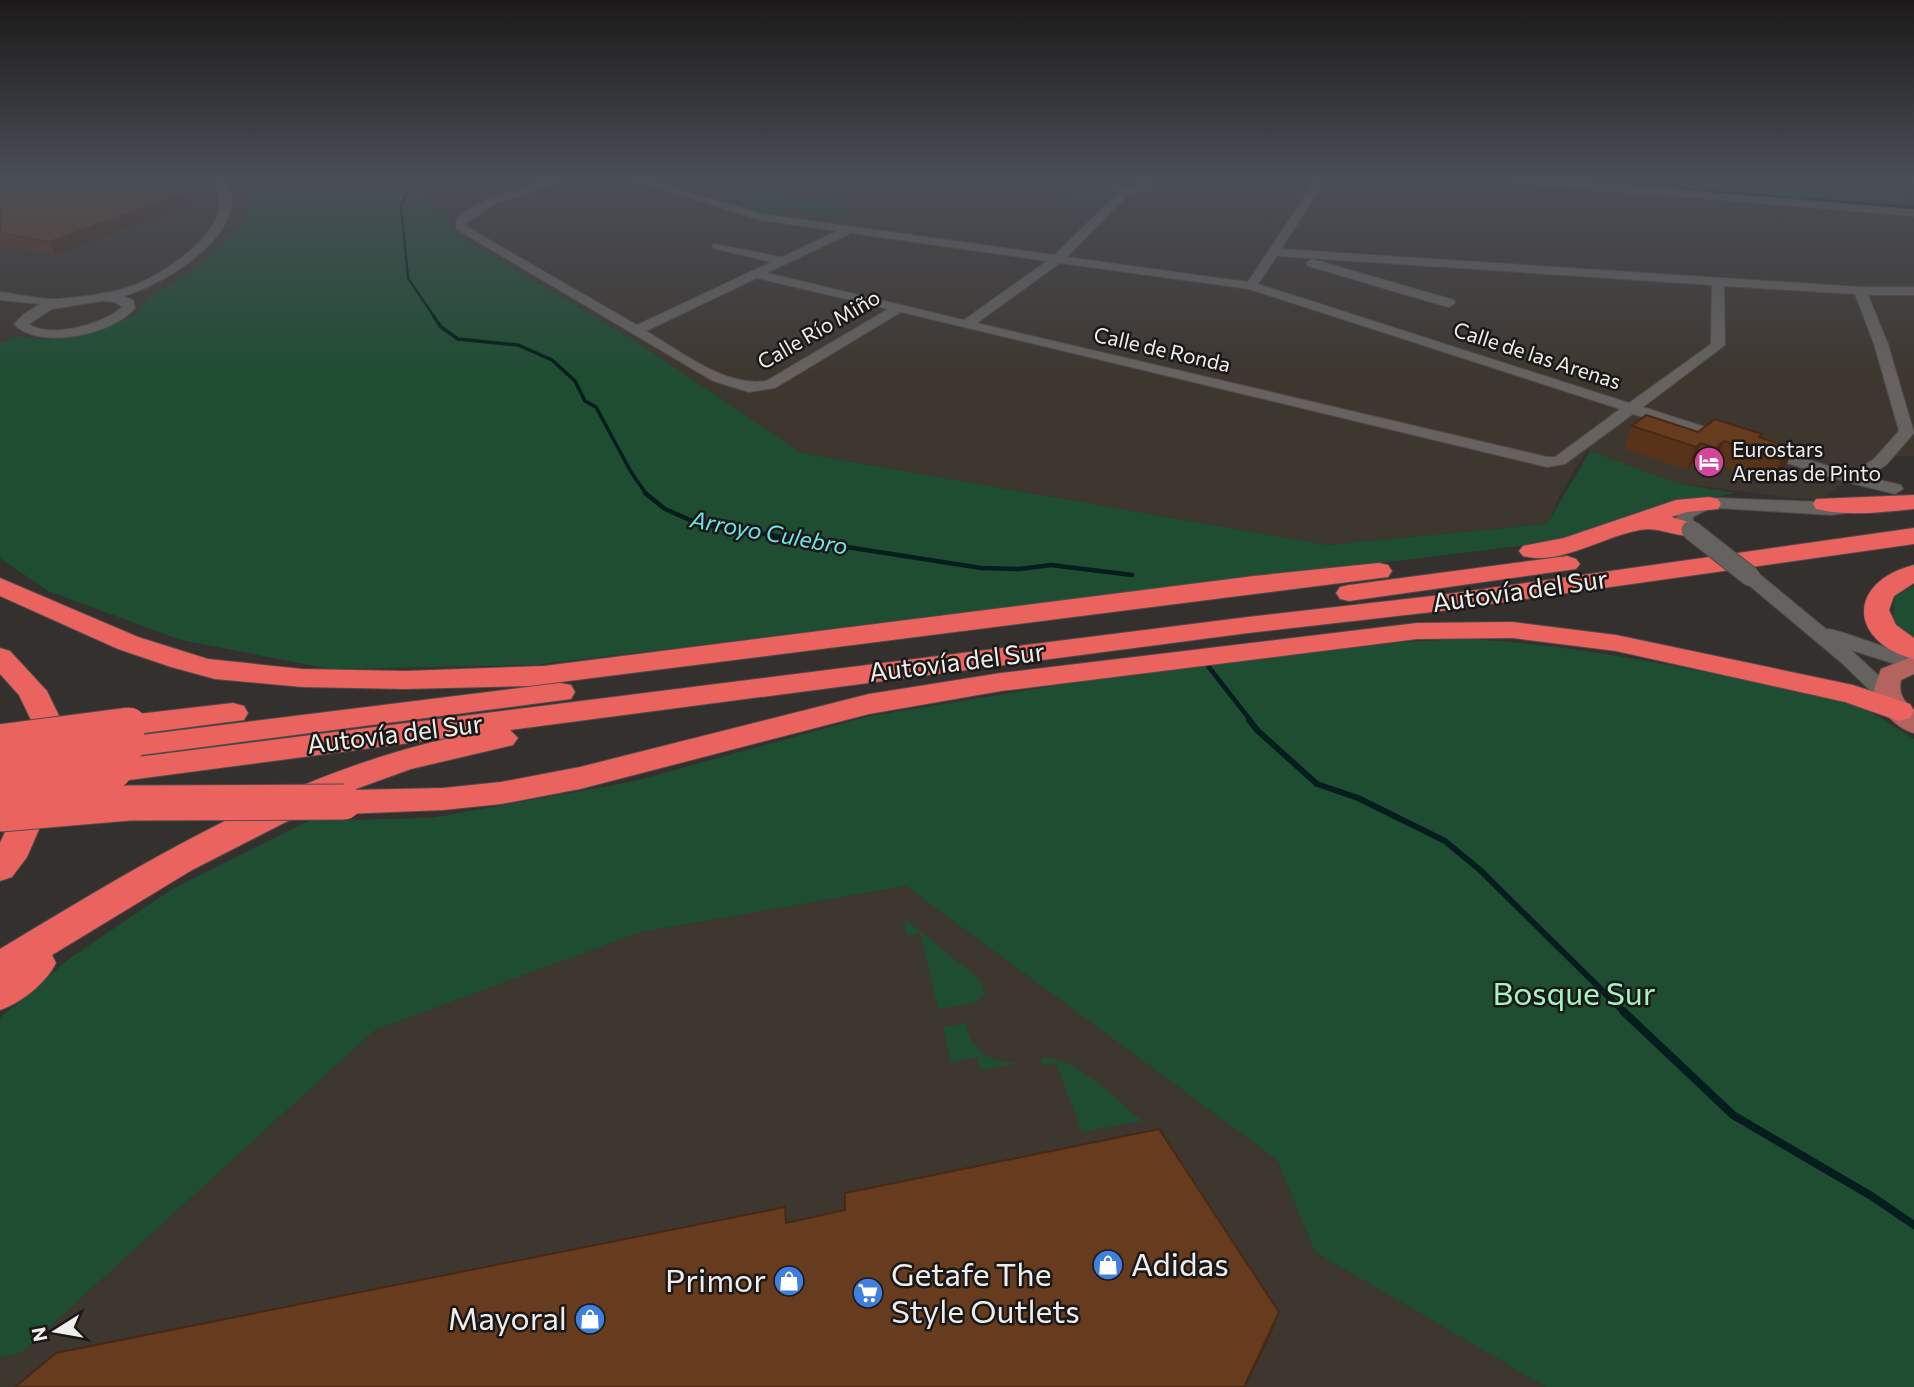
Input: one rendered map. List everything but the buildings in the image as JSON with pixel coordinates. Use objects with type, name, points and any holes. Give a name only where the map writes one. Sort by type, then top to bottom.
[{"type":"highway","points":[[1830,493],[1857,506],[1908,495]]},
{"type":"highway","points":[[1639,522],[1645,516],[1663,510],[1709,504]]},
{"type":"highway","name":"Autovía del Sur","points":[[0,764],[1914,518]]},
{"type":"highway","points":[[0,742],[123,747],[544,675],[1541,550],[1579,542],[1639,522],[1661,522],[1692,530]]},
{"type":"highway","name":"Autovía del Sur","points":[[0,787],[123,747],[1441,603],[1914,536]]},
{"type":"highway","points":[[1216,590],[1411,576],[1529,562],[1587,561]]},
{"type":"highway","points":[[1914,573],[1884,590],[1876,600],[1875,610],[1882,627],[1889,635],[1914,650]]},
{"type":"highway","points":[[0,586],[101,632],[164,656],[210,669],[294,678],[395,681],[544,675]]},
{"type":"highway","points":[[0,968],[174,863],[287,807],[368,771],[451,748],[536,731],[1199,640],[1248,625]]},
{"type":"highway","points":[[0,814],[131,802],[344,802],[443,799],[501,793],[580,778],[869,704],[1001,682],[1417,631],[1514,630],[1616,643],[1853,694],[1900,710]]},
{"type":"highway","points":[[0,657],[32,691],[46,720],[48,772],[15,848],[0,868]]},
{"type":"highway","points":[[0,994],[122,896]]},
{"type":"main road","points":[[1900,710],[1886,681],[1890,675],[1914,664]]},
{"type":"street","points":[[0,299],[61,302],[102,297],[143,286],[202,245]]},
{"type":"street","points":[[61,302],[28,315],[21,324],[27,331],[60,333],[114,320],[125,314],[128,306],[139,295],[210,245]]},
{"type":"street","points":[[489,245],[637,330],[817,245]]},
{"type":"street","name":"Calle de las Arenas","points":[[959,245],[1251,286],[1853,480]]},
{"type":"street","points":[[965,325],[1059,258],[1069,245]]},
{"type":"street","points":[[1251,286],[1277,245]]},
{"type":"street","points":[[718,246],[783,261]]},
{"type":"street","points":[[1272,252],[1860,291],[1914,291]]},
{"type":"street","points":[[1272,252],[1449,303]]},
{"type":"street","name":"Calle de Ronda","points":[[756,274],[1547,462],[1559,461],[1634,409]]},
{"type":"street","points":[[1634,409],[1718,345],[1718,281]]},
{"type":"street","points":[[1763,504],[1830,493],[1880,462],[1907,432],[1881,344],[1860,291]]},
{"type":"street","points":[[102,297],[117,298],[128,303],[128,306]]},
{"type":"street","points":[[0,299],[27,311],[28,315]]},
{"type":"street","name":"Calle Río Miño","points":[[637,330],[718,378],[749,388],[760,388],[778,381],[898,309]]},
{"type":"street","points":[[1811,465],[1830,493]]},
{"type":"street","points":[[1853,480],[1908,495]]},
{"type":"street","points":[[1853,480],[1867,494],[1864,501],[1857,506],[1823,510],[1763,504],[1709,504],[1685,515],[1684,522],[1796,613],[1900,710]]},
{"type":"street","points":[[1796,613],[1841,639],[1914,664]]},
{"type":"shaded area","points":[[0,245],[222,245],[200,265],[146,300],[136,314],[97,332],[49,340],[16,336],[0,343]]},
{"type":"shaded area","points":[[475,245],[1914,245],[1914,456],[1884,456],[1820,499],[1792,498],[1677,483],[1587,450],[1560,494],[1548,524],[1327,545],[801,453],[634,340]]},
{"type":"shaded area","points":[[906,886],[1277,1160],[1315,1252],[1546,1387],[0,1387],[0,1358],[22,1352],[375,1030],[641,932]]},
{"type":"green space","points":[[221,245],[475,245],[634,340],[801,453],[1327,545],[1547,524],[1590,451],[1677,483],[1734,493],[1642,512],[1570,540],[535,665],[330,669],[181,640],[48,591],[0,558],[0,343],[16,336],[49,340],[97,332],[136,314],[146,300],[200,265]]},
{"type":"green space","points":[[1914,586],[1914,639],[1893,624],[1895,595]]},
{"type":"green space","name":"Bosque Sur","points":[[1470,639],[1611,655],[1843,700],[1868,710],[1914,739],[1914,1387],[1546,1387],[1315,1252],[1277,1160],[906,886],[641,932],[375,1030],[22,1352],[0,1358],[0,1018],[70,958],[174,888],[308,821],[430,818],[631,782],[870,716],[1113,676],[1400,642]]},
{"type":"green space","points":[[905,919],[978,978],[986,993],[974,1003],[938,1009],[920,933],[906,935]]},
{"type":"green space","points":[[966,1023],[972,1042],[984,1054],[1001,1061],[1021,1063],[980,1070],[977,1057],[951,1062],[943,1027]]},
{"type":"green space","points":[[1040,1058],[1066,1063],[1080,1071],[1142,1121],[1082,1132],[1056,1063],[1042,1065]]},
{"type":"waterway","name":"Arroyo Culebro","points":[[405,245],[408,278],[435,318]]},
{"type":"waterway","name":"Arroyo Culebro","points":[[434,317],[441,327],[458,339],[518,345],[552,360],[575,381],[585,401],[596,407],[631,472],[646,494]]},
{"type":"waterway","name":"Arroyo Culebro","points":[[646,494],[665,509],[699,524],[981,568],[1019,569],[1051,565],[1132,575]]},
{"type":"waterway","name":"Arroyo Culebro","points":[[1208,666],[1251,721]]},
{"type":"waterway","name":"Arroyo Culebro","points":[[1249,720],[1317,784],[1358,798],[1445,841],[1480,870],[1625,1013]]},
{"type":"waterway","name":"Arroyo Culebro","points":[[1623,1011],[1733,1115],[1873,1197],[1914,1225]]},
{"type":"place","name":"Eurostars Arenas de Pinto","points":[[1709,462]]},
{"type":"place","name":"Adidas","points":[[1108,1265]]},
{"type":"place","name":"Primor","points":[[789,1281]]},
{"type":"place","name":"Getafe The Style Outlets","points":[[868,1293]]},
{"type":"place","name":"Mayoral","points":[[590,1319]]}]
